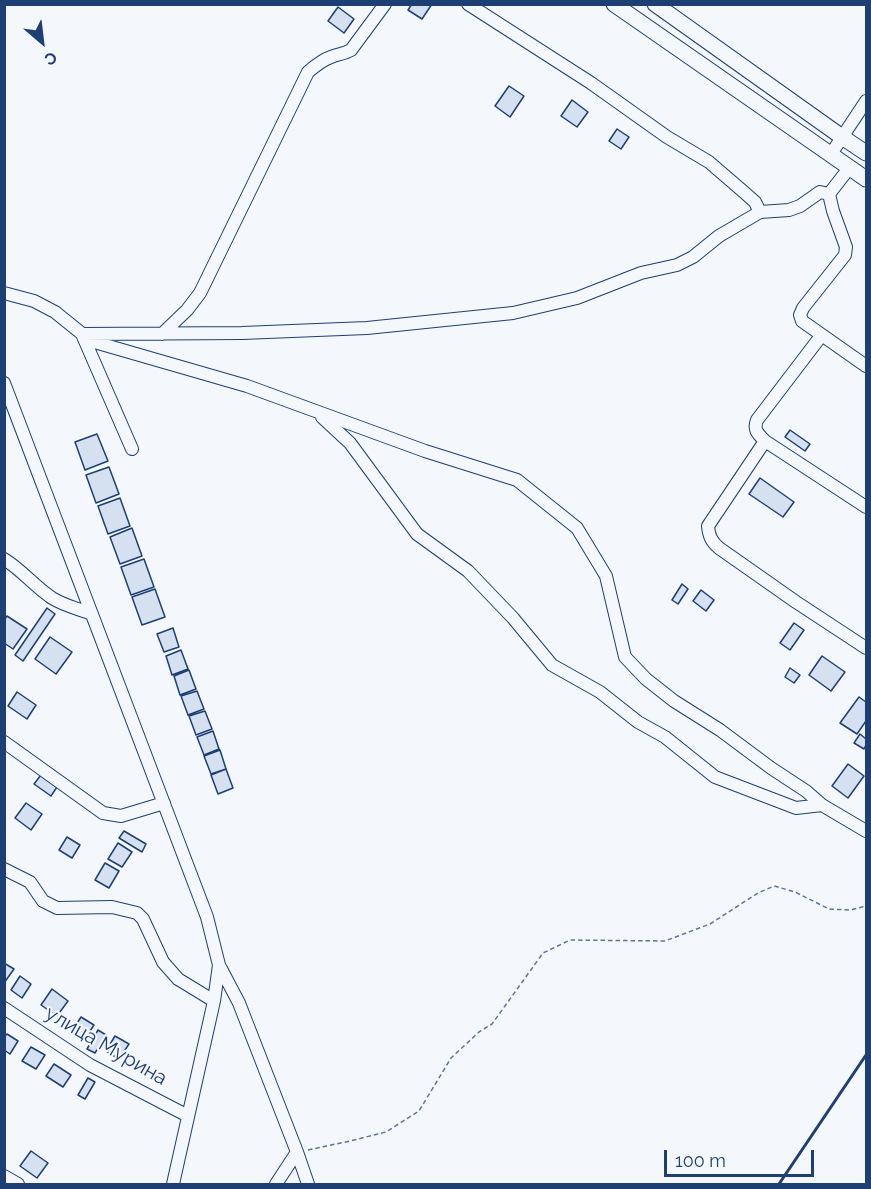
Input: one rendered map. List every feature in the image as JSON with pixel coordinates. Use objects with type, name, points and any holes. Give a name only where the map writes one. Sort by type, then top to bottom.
[{"type":"main road","points":[[614,4],[831,154],[861,172]]},
{"type":"main road","points":[[655,4],[867,153]]},
{"type":"street","points":[[162,334],[187,310],[200,293],[308,72],[322,60],[351,50],[385,4]]},
{"type":"street","points":[[468,4],[591,83],[667,137],[709,162],[755,202],[760,212]]},
{"type":"street","points":[[831,154],[867,101]]},
{"type":"street","points":[[82,334],[242,333],[367,328],[513,313],[578,297],[641,273],[677,265],[693,257],[719,236],[760,212],[789,210],[800,206],[820,192],[829,194],[861,172]]},
{"type":"street","points":[[829,194],[846,246],[845,255],[803,308],[800,315],[802,321],[821,336],[867,366]]},
{"type":"street","points":[[4,293],[34,301],[55,312],[91,341],[247,386],[424,451],[517,480],[577,528],[606,576],[625,657],[646,679],[806,791],[822,805],[867,831]]},
{"type":"street","points":[[82,334],[132,449]]},
{"type":"street","points":[[821,336],[757,420],[755,426],[757,434],[867,507]]},
{"type":"street","points":[[4,383],[207,917],[219,965],[239,1002],[308,1185]]},
{"type":"street","points":[[317,412],[350,443],[417,534],[468,571],[513,618],[552,665],[600,692],[638,722],[665,737],[715,777],[796,808],[822,805]]},
{"type":"street","points":[[765,441],[708,526],[711,542],[796,602],[867,648]]},
{"type":"street","points":[[4,559],[50,597],[92,614]]},
{"type":"street","points":[[4,742],[103,813],[121,816],[164,803]]},
{"type":"street","points":[[4,869],[30,882],[43,901],[57,908],[112,907],[137,913],[143,919],[163,962],[178,979],[214,1001]]},
{"type":"street","points":[[173,1185],[214,1001],[219,965]]},
{"type":"street","name":"улица Мурина","points":[[4,1008],[90,1065],[188,1116]]},
{"type":"street","points":[[276,1185],[297,1152]]},
{"type":"street","points":[[4,1176],[18,1185]]},
{"type":"path","points":[[297,1152],[386,1132],[418,1112],[451,1058],[479,1032],[492,1024],[543,953],[570,940],[665,941],[710,924],[758,892],[774,886],[795,892],[829,909],[850,910],[867,906]]},
{"type":"building","points":[[412,4],[432,4],[422,19],[408,10]]},
{"type":"building","points":[[338,7],[354,19],[344,33],[328,21]]},
{"type":"building","points":[[509,86],[524,96],[510,117],[495,106]]},
{"type":"building","points":[[572,100],[588,112],[577,127],[561,116]]},
{"type":"building","points":[[617,129],[629,137],[621,149],[609,141]]},
{"type":"building","points":[[790,430],[810,444],[805,451],[785,437]]},
{"type":"building","points":[[97,434],[108,461],[85,470],[75,442]]},
{"type":"building","points":[[109,467],[119,494],[96,503],[86,475]]},
{"type":"building","points":[[760,478],[794,502],[783,517],[749,494]]},
{"type":"building","points":[[120,498],[130,526],[108,534],[98,506]]},
{"type":"building","points":[[132,528],[142,556],[120,564],[110,537]]},
{"type":"building","points":[[144,559],[154,587],[131,595],[121,567]]},
{"type":"building","points":[[682,584],[688,589],[678,604],[672,600]]},
{"type":"building","points":[[155,589],[165,617],[142,625],[132,597]]},
{"type":"building","points":[[701,590],[714,600],[706,611],[693,601]]},
{"type":"building","points":[[47,608],[55,614],[23,661],[15,655]]},
{"type":"building","points":[[7,616],[27,629],[13,649],[4,643],[4,620]]},
{"type":"building","points":[[794,623],[804,630],[790,650],[780,643]]},
{"type":"building","points":[[173,628],[179,647],[164,652],[157,634]]},
{"type":"building","points":[[50,637],[72,652],[56,674],[35,659]]},
{"type":"building","points":[[181,650],[188,669],[172,675],[166,656]]},
{"type":"building","points":[[822,656],[845,672],[831,691],[809,675]]},
{"type":"building","points":[[790,668],[800,675],[794,683],[785,677]]},
{"type":"building","points":[[189,670],[196,689],[180,695],[174,676]]},
{"type":"building","points":[[197,691],[204,709],[188,715],[181,696]]},
{"type":"building","points":[[17,692],[36,705],[27,719],[8,706]]},
{"type":"building","points":[[859,697],[866,702],[866,721],[857,734],[840,723]]},
{"type":"building","points":[[205,711],[212,729],[196,735],[189,716]]},
{"type":"building","points":[[213,731],[219,749],[204,755],[197,737]]},
{"type":"building","points":[[860,734],[866,739],[864,749],[854,743]]},
{"type":"building","points":[[220,750],[226,769],[211,774],[204,756]]},
{"type":"building","points":[[848,764],[864,776],[848,798],[832,786]]},
{"type":"building","points":[[226,769],[233,788],[218,794],[211,775]]},
{"type":"building","points":[[41,775],[57,787],[51,796],[34,784]]},
{"type":"building","points":[[26,803],[42,814],[31,830],[15,818]]},
{"type":"building","points":[[124,831],[146,844],[142,852],[119,838]]},
{"type":"building","points":[[67,837],[80,845],[72,858],[59,850]]},
{"type":"building","points":[[118,843],[132,852],[122,867],[108,859]]},
{"type":"building","points":[[105,863],[119,871],[109,888],[95,880]]},
{"type":"building","points":[[4,963],[14,969],[4,983]]},
{"type":"building","points":[[20,976],[31,984],[22,998],[11,990]]},
{"type":"building","points":[[52,989],[68,1001],[57,1016],[41,1005]]},
{"type":"building","points":[[81,1017],[94,1025],[85,1039],[72,1031]]},
{"type":"building","points":[[98,1030],[106,1035],[95,1053],[87,1049]]},
{"type":"building","points":[[7,1034],[18,1041],[10,1054],[4,1050],[4,1037]]},
{"type":"building","points":[[115,1036],[129,1044],[119,1059],[106,1051]]},
{"type":"building","points":[[31,1047],[45,1055],[36,1069],[22,1061]]},
{"type":"building","points":[[54,1064],[71,1075],[63,1087],[46,1076]]},
{"type":"building","points":[[88,1078],[95,1082],[85,1099],[78,1095]]},
{"type":"building","points":[[31,1151],[48,1163],[37,1178],[20,1166]]},
{"type":"wall","points":[[779,1184],[866,1055]]}]
